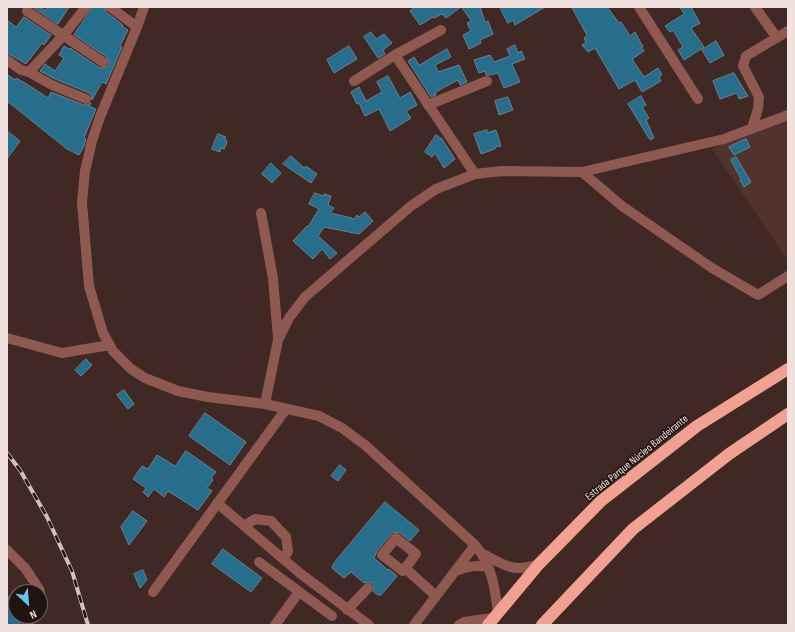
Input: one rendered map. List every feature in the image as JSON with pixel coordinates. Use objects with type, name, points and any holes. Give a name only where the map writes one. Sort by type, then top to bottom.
[{"type":"highway","name":"Estrada Parque Núcleo Bandeirante","points":[[493,619],[539,564],[601,501],[697,426],[788,369]]},
{"type":"highway","points":[[542,625],[633,529],[729,454],[788,414]]},
{"type":"street","points":[[29,72],[63,36],[86,7]]},
{"type":"street","points":[[110,7],[138,28]]},
{"type":"street","points":[[144,7],[138,28],[100,116],[85,171],[82,204],[89,286],[103,333],[113,351],[132,370],[145,378],[178,391],[208,397],[265,404],[319,416],[342,428],[365,445],[483,554],[494,584],[493,619],[464,622],[459,625]]},
{"type":"street","points":[[639,7],[698,98]]},
{"type":"street","points":[[755,7],[777,38]]},
{"type":"street","points":[[26,11],[103,62]]},
{"type":"street","points":[[354,81],[441,30]]},
{"type":"street","points":[[752,128],[758,109],[759,97],[743,66],[746,56],[788,31]]},
{"type":"street","points":[[395,56],[475,174]]},
{"type":"street","points":[[7,60],[21,70],[29,72],[52,85],[86,99]]},
{"type":"street","points":[[428,105],[486,81]]},
{"type":"street","points":[[265,404],[278,340],[289,318],[305,297],[412,206],[436,189],[475,174],[517,170],[582,172],[724,139],[788,115]]},
{"type":"street","points":[[582,172],[622,206],[712,268],[758,295],[788,276]]},
{"type":"street","points":[[261,212],[273,278],[278,340]]},
{"type":"street","points":[[7,338],[62,353],[110,345]]},
{"type":"street","points":[[154,592],[286,409]]},
{"type":"street","points":[[217,503],[347,610],[369,625]]},
{"type":"street","points":[[244,526],[255,519],[271,521],[286,537],[288,551],[284,559]]},
{"type":"street","points":[[414,625],[475,545]]},
{"type":"street","points":[[7,550],[25,568],[36,584]]},
{"type":"street","points":[[483,554],[518,569],[539,564]]},
{"type":"street","points":[[259,562],[332,616]]},
{"type":"street","points":[[456,571],[466,566],[488,568]]},
{"type":"street","points":[[405,568],[436,596]]},
{"type":"street","points":[[347,610],[368,588]]},
{"type":"street","points":[[275,625],[299,592]]},
{"type":"shaded area","points":[[788,118],[788,260],[712,149]]},
{"type":"building","points":[[33,7],[40,7],[46,11],[47,7],[69,7],[58,24]]},
{"type":"building","points":[[93,7],[104,7],[106,12],[128,30],[120,46],[122,47],[106,84],[102,82],[92,100],[89,93],[40,71],[45,64],[55,71],[64,58],[59,55],[64,46],[69,49],[70,48],[100,68],[108,66],[109,62],[107,57],[74,35]]},
{"type":"building","points":[[416,7],[461,7],[446,18],[442,14],[434,18],[433,17],[420,25],[410,11]]},
{"type":"building","points":[[462,7],[480,7],[485,22],[488,21],[493,34],[480,40],[481,43],[469,49],[463,35],[471,31],[467,23],[471,21]]},
{"type":"building","points":[[500,7],[545,7],[515,25],[513,20],[508,23]]},
{"type":"building","points":[[572,7],[607,7],[619,23],[621,22],[630,36],[635,32],[643,47],[642,48],[644,51],[632,59],[644,77],[658,68],[662,75],[659,77],[661,81],[642,92],[635,80],[619,89],[595,48],[588,52],[582,45],[586,42],[584,38],[587,36]]},
{"type":"building","points":[[680,7],[691,7],[700,23],[691,28],[704,47],[684,60],[678,50],[683,47],[673,30],[670,32],[665,26],[684,14]]},
{"type":"building","points":[[24,17],[51,35],[44,45],[42,43],[26,64],[7,53],[7,20],[16,27]]},
{"type":"building","points":[[371,32],[376,39],[384,34],[392,43],[383,50],[385,54],[378,58],[364,37]]},
{"type":"building","points":[[716,41],[724,55],[710,63],[702,50]]},
{"type":"building","points":[[515,45],[518,53],[521,51],[525,59],[512,64],[520,82],[504,88],[498,73],[486,75],[485,71],[479,73],[474,60],[490,55],[494,62],[510,56],[507,49]]},
{"type":"building","points":[[349,46],[357,59],[334,73],[327,60]]},
{"type":"building","points":[[447,49],[451,57],[435,65],[438,72],[459,65],[467,82],[460,85],[458,80],[441,89],[435,93],[436,95],[431,97],[408,61],[414,57],[419,65]]},
{"type":"building","points":[[734,73],[748,96],[739,99],[737,93],[720,99],[713,81]]},
{"type":"building","points":[[7,74],[15,80],[16,78],[25,83],[48,98],[51,92],[84,105],[91,103],[89,106],[96,109],[84,138],[86,139],[84,146],[79,155],[67,149],[7,101]]},
{"type":"building","points":[[388,76],[400,98],[410,92],[417,105],[406,111],[411,118],[390,131],[379,109],[365,116],[359,103],[357,104],[351,92],[359,87],[366,101],[382,92],[377,82]]},
{"type":"building","points":[[641,96],[646,105],[642,107],[649,118],[646,120],[654,138],[650,140],[628,104]]},
{"type":"building","points":[[508,97],[513,110],[499,115],[495,101]]},
{"type":"building","points":[[487,130],[487,133],[496,130],[501,146],[495,147],[495,149],[481,154],[474,134]]},
{"type":"building","points":[[7,131],[20,141],[7,159]]},
{"type":"building","points":[[218,134],[226,137],[227,142],[224,149],[221,148],[220,152],[212,149]]},
{"type":"building","points":[[436,135],[442,139],[455,159],[444,168],[435,153],[432,157],[425,152]]},
{"type":"building","points":[[746,139],[750,147],[734,155],[729,147]]},
{"type":"building","points":[[291,156],[304,168],[306,166],[317,174],[311,183],[283,164]]},
{"type":"building","points":[[736,157],[751,182],[744,187],[731,160]]},
{"type":"building","points":[[271,163],[281,173],[272,183],[262,174]]},
{"type":"building","points":[[315,193],[323,196],[324,194],[331,196],[328,205],[334,208],[330,213],[352,218],[353,220],[357,215],[359,217],[365,212],[373,221],[359,234],[324,227],[318,236],[337,253],[330,259],[322,249],[313,259],[293,241],[307,226],[308,227],[319,209],[309,204]]},
{"type":"building","points":[[86,359],[92,365],[81,376],[75,370]]},
{"type":"building","points":[[124,390],[134,404],[128,409],[117,395]]},
{"type":"building","points":[[205,413],[246,442],[230,465],[189,436]]},
{"type":"building","points":[[186,451],[216,472],[211,478],[213,480],[207,488],[212,491],[198,510],[168,491],[164,497],[154,489],[148,497],[143,492],[146,488],[133,479],[142,466],[148,469],[157,455],[175,466]]},
{"type":"building","points":[[340,465],[346,470],[338,481],[331,476]]},
{"type":"building","points":[[385,502],[419,530],[410,541],[400,533],[393,532],[377,551],[374,558],[397,576],[381,595],[378,595],[373,591],[374,587],[372,583],[364,583],[351,572],[344,578],[332,568],[334,563]]},
{"type":"building","points":[[133,511],[147,521],[129,545],[121,527]]},
{"type":"building","points":[[223,549],[262,578],[251,592],[212,564]]},
{"type":"building","points":[[143,570],[147,580],[140,588],[134,574]]},
{"type":"building","points":[[7,595],[8,624],[20,624],[7,625]]},
{"type":"railway","points":[[7,453],[20,470],[47,517],[72,571],[88,625]]}]
